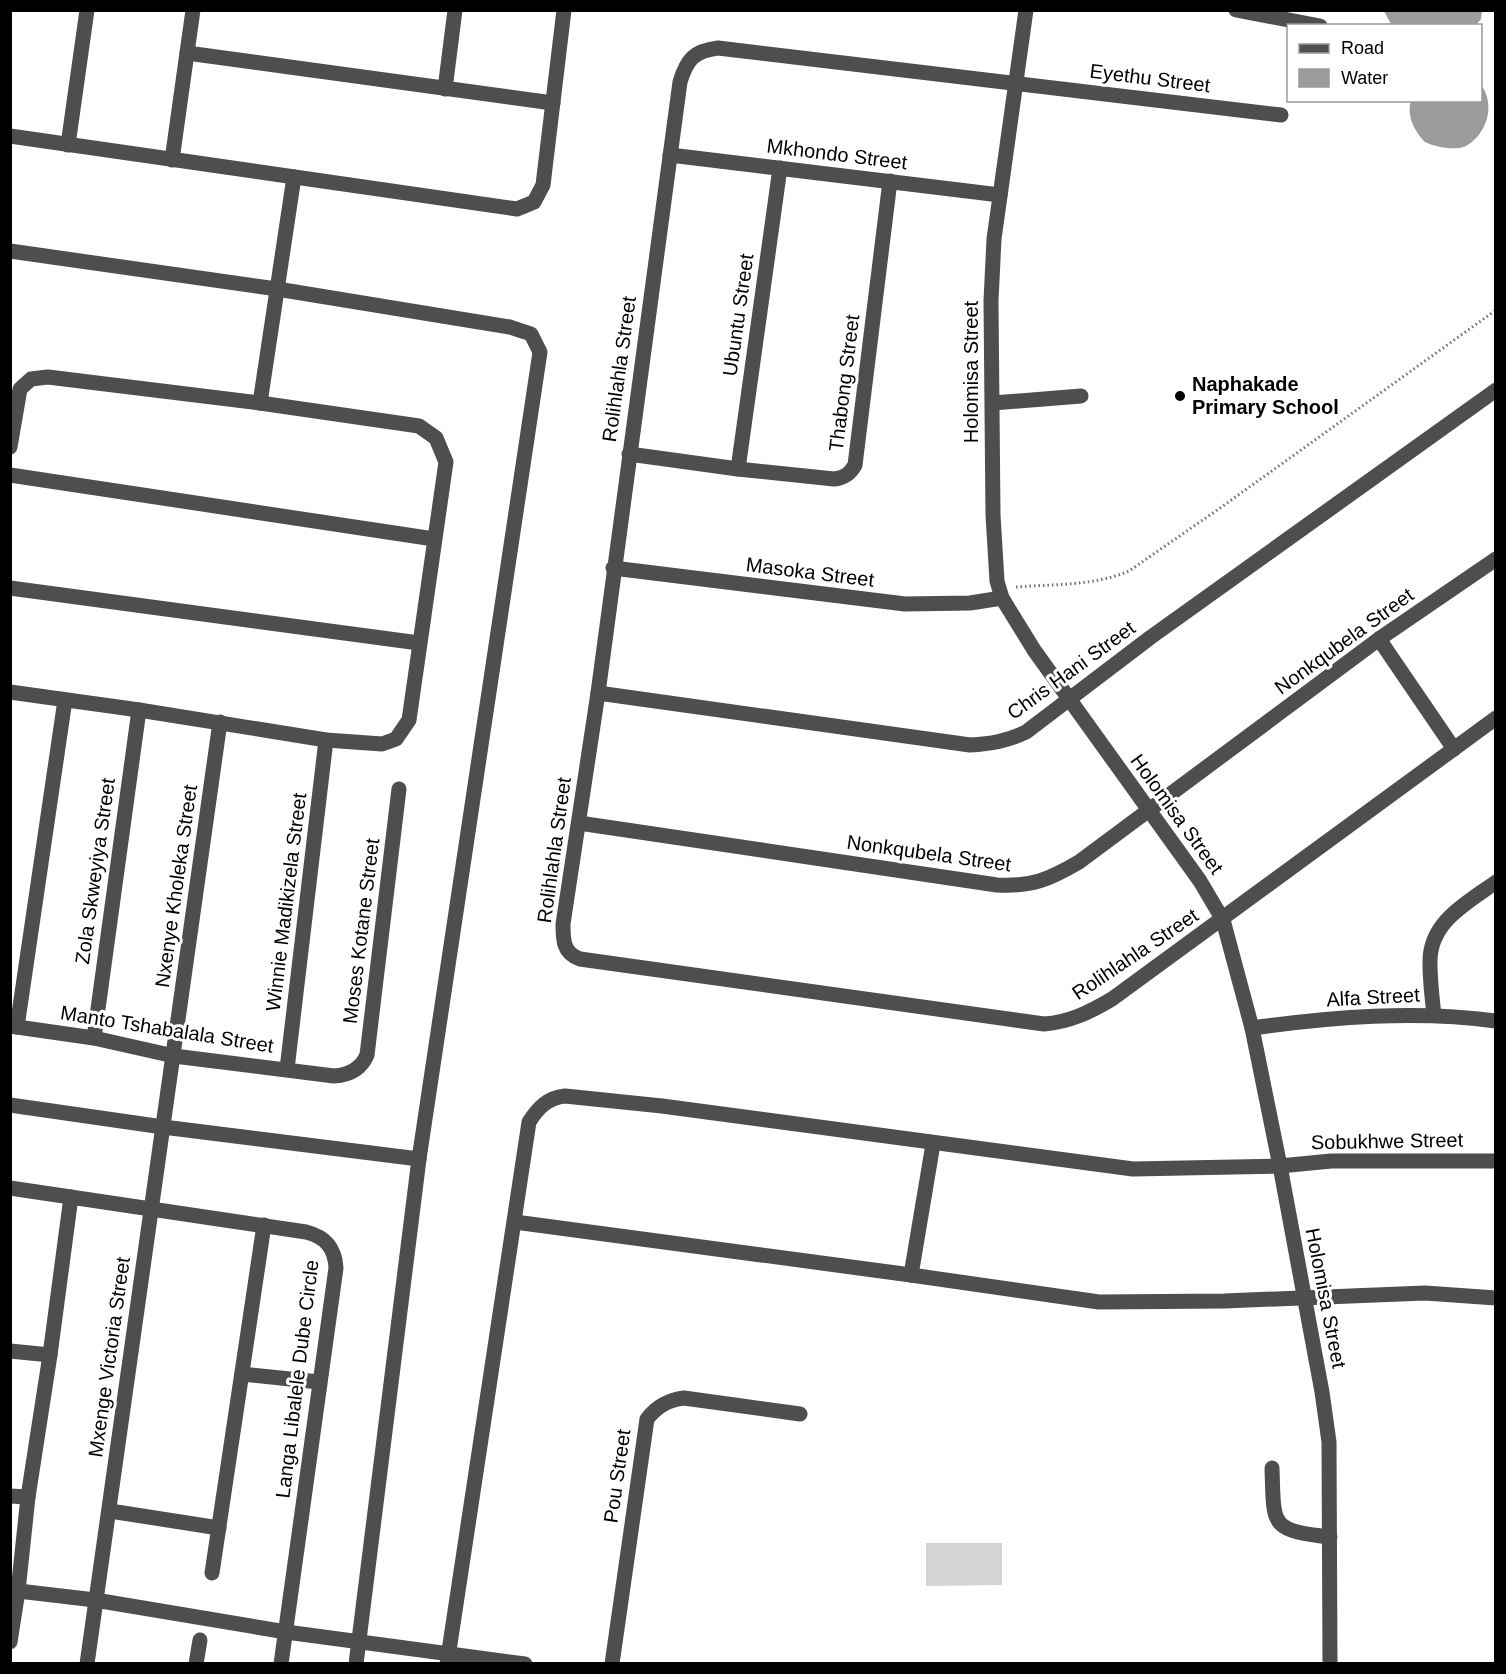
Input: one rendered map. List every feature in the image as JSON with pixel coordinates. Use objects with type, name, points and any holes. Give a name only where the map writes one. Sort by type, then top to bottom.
[{"type":"street","points":[[68,144],[87,10]]},
{"type":"street","points":[[172,160],[193,10]]},
{"type":"street","points":[[445,89],[455,10]]},
{"type":"street","points":[[10,136],[517,209],[534,202],[543,185],[564,10]]},
{"type":"street","name":"Holomisa Street","points":[[1026,10],[994,239],[991,301],[993,515],[1001,593],[1034,650],[1200,881],[1223,920],[1252,1028],[1322,1392],[1329,1442],[1330,1664]]},
{"type":"street","points":[[1236,10],[1310,24]]},
{"type":"street","name":"Rolihlahla Street","points":[[1015,83],[718,48],[693,56],[687,62],[680,82],[598,693],[562,924],[563,944],[570,954],[580,959],[1044,1024],[1061,1023],[1100,1007],[1223,920],[1454,749],[1493,724]]},
{"type":"street","points":[[187,53],[553,103]]},
{"type":"street","name":"Eyethu Street","points":[[1015,83],[1281,115]]},
{"type":"street","name":"Mkhondo Street","points":[[670,155],[1000,195]]},
{"type":"street","name":"Ubuntu Street","points":[[738,469],[780,168]]},
{"type":"street","points":[[260,404],[294,177]]},
{"type":"street","name":"Thabong Street","points":[[629,454],[834,479],[846,476],[852,470],[855,465],[890,181]]},
{"type":"street","points":[[10,251],[277,289],[510,327],[531,334],[540,352],[419,1159],[356,1664]]},
{"type":"street","points":[[10,447],[20,389],[31,379],[48,377],[419,426],[436,438],[446,462],[408,720],[396,739],[382,744],[326,740],[220,722],[10,692]]},
{"type":"street","name":"Chris Hani Street","points":[[598,693],[970,745],[993,744],[1009,740],[1026,732],[1068,698],[1496,390]]},
{"type":"street","points":[[993,403],[1081,396]]},
{"type":"street","points":[[10,475],[434,539]]},
{"type":"street","name":"Nonkqubela Street","points":[[579,823],[997,885],[1015,886],[1041,882],[1079,862],[1379,639],[1496,559]]},
{"type":"street","name":"Masoka Street","points":[[613,568],[905,604],[970,603],[1001,593]]},
{"type":"street","points":[[10,588],[419,643]]},
{"type":"street","points":[[1379,639],[1454,749]]},
{"type":"street","points":[[14,1027],[65,700]]},
{"type":"street","name":"Zola Skweyiya Street","points":[[94,1038],[139,710]]},
{"type":"street","name":"Nxenye Kholeka Street","points":[[174,1056],[220,722]]},
{"type":"street","name":"Winnie Madikizela Street","points":[[287,1069],[326,740]]},
{"type":"street","name":"Moses Kotane Street","points":[[353,1072],[367,1055],[399,789]]},
{"type":"street","points":[[1434,1015],[1429,961],[1435,936],[1448,917],[1496,882]]},
{"type":"street","name":"Alfa Street","points":[[1252,1028],[1309,1020],[1434,1015],[1496,1021]]},
{"type":"street","name":"Manto Tshabalala Street","points":[[14,1027],[94,1038],[174,1056],[334,1076],[353,1072]]},
{"type":"street","name":"Mxenge Victoria Street","points":[[87,1664],[94,1600],[110,1511],[150,1208],[174,1056]]},
{"type":"street","name":"Sobukhwe Street","points":[[447,1659],[529,1122],[543,1104],[565,1096],[662,1106],[1133,1169],[1280,1166],[1331,1161],[1496,1161]]},
{"type":"street","points":[[10,1105],[419,1159]]},
{"type":"street","points":[[911,1275],[933,1144]]},
{"type":"street","name":"Langa Libalele Dube Circle","points":[[10,1188],[314,1234],[328,1242],[334,1251],[336,1268],[281,1664]]},
{"type":"street","points":[[10,1642],[14,1590],[50,1355],[71,1197]]},
{"type":"street","points":[[515,1222],[1099,1302],[1224,1301],[1304,1296],[1425,1293],[1496,1298]]},
{"type":"street","points":[[212,1573],[264,1225]]},
{"type":"street","points":[[10,1351],[50,1355]]},
{"type":"street","points":[[242,1374],[319,1382]]},
{"type":"street","name":"Pou Street","points":[[612,1664],[647,1419],[659,1406],[674,1399],[684,1398],[800,1414]]},
{"type":"street","points":[[1272,1468],[1273,1507],[1284,1528],[1297,1533],[1330,1537]]},
{"type":"street","points":[[10,1496],[28,1497]]},
{"type":"street","points":[[110,1511],[219,1528]]},
{"type":"street","points":[[14,1590],[94,1600],[359,1642],[447,1659],[525,1664]]},
{"type":"street","points":[[196,1664],[200,1640]]},
{"type":"path","points":[[1001,593],[1113,578],[1129,571],[1496,310]]},
{"type":"shaded area","points":[[926,1543],[1002,1543],[1002,1585],[926,1586]]},
{"type":"water","points":[[1482,10],[1481,19],[1477,24],[1391,24],[1384,11]]},
{"type":"water","points":[[1482,87],[1488,101],[1484,127],[1473,141],[1462,147],[1451,148],[1425,142],[1411,121],[1411,102],[1482,102]]},
{"type":"place","name":"Naphakade Primary School","points":[[1180,396]]}]
